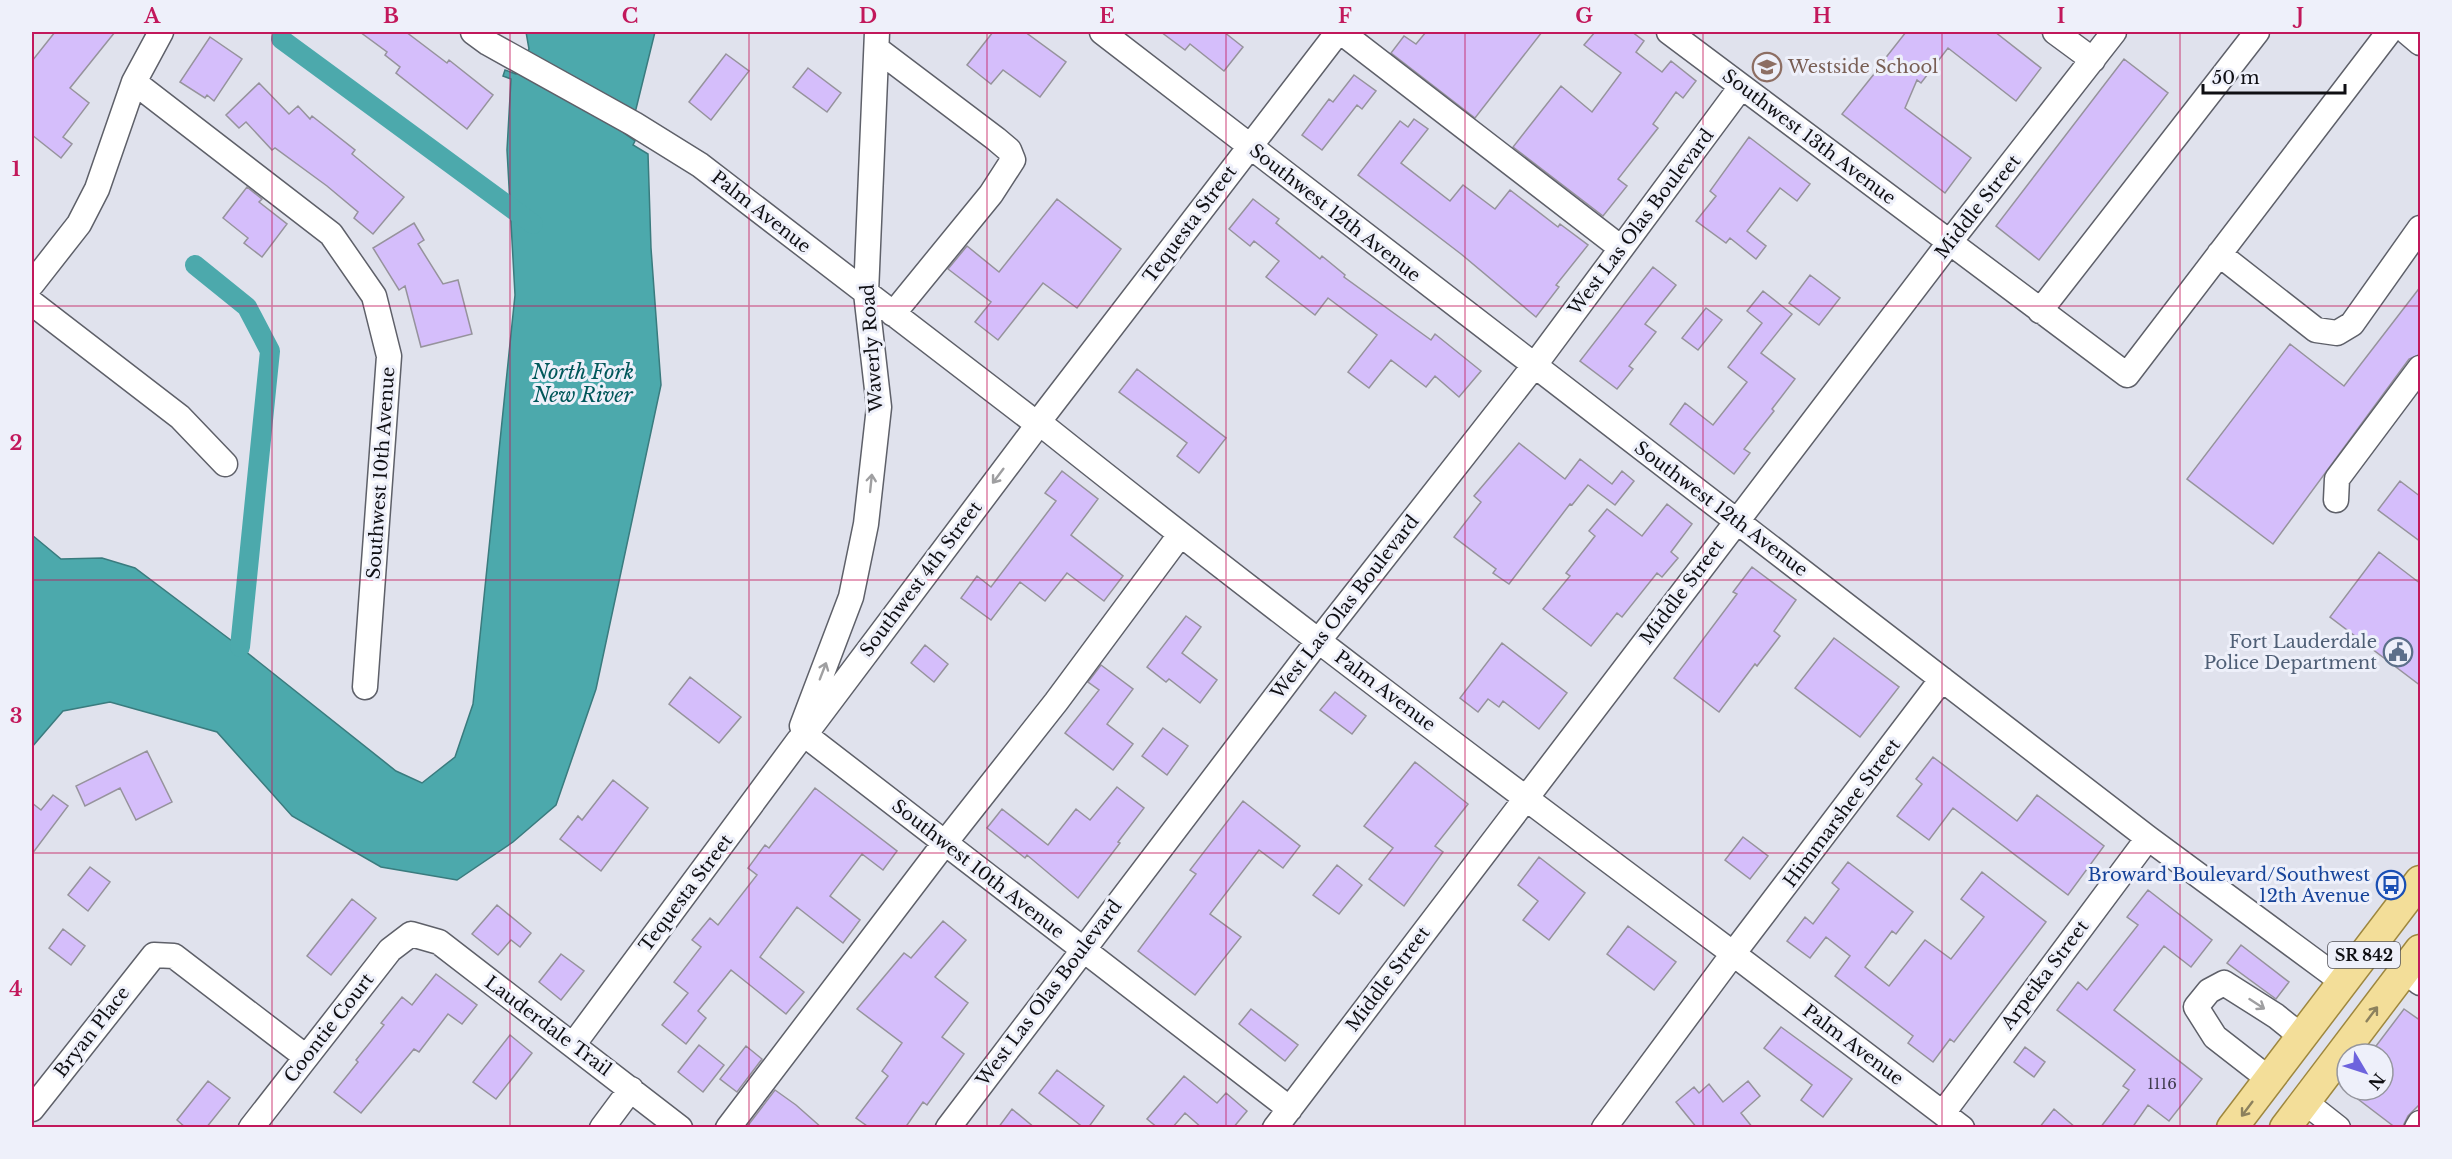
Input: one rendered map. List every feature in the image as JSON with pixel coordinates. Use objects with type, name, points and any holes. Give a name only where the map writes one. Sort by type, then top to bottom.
[{"type":"main road","name":"SR 842","points":[[2232,1128],[2421,880]]},
{"type":"main road","name":"SR 842","points":[[2285,1128],[2415,968]]},
{"type":"street","points":[[32,284],[79,224],[97,189],[134,82],[160,32]]},
{"type":"street","name":"Palm Avenue","points":[[473,32],[488,43],[634,124],[700,165],[1525,799],[1962,1128]]},
{"type":"street","name":"Southwest 12th Avenue","points":[[1102,32],[2148,838],[2343,982]]},
{"type":"street","points":[[1340,32],[1621,248]]},
{"type":"street","name":"Tequesta Street","points":[[1039,424],[1249,146],[1340,32]]},
{"type":"street","name":"Southwest 13th Avenue","points":[[1669,32],[2127,375],[2219,254]]},
{"type":"street","points":[[2055,32],[2093,60]]},
{"type":"street","name":"Middle Street","points":[[1282,1118],[1736,521],[2114,32]]},
{"type":"street","points":[[2040,311],[2257,32]]},
{"type":"street","points":[[2389,32],[2219,254],[2316,330],[2337,333],[2352,324],[2421,228]]},
{"type":"street","points":[[2407,32],[2421,43]]},
{"type":"street","points":[[877,40],[1009,150],[1013,160],[991,194],[892,314]]},
{"type":"street","name":"Waverly Road","points":[[805,733],[851,597],[866,524],[879,407],[866,293],[877,40]]},
{"type":"street","name":"Southwest 10th Avenue","points":[[134,82],[331,234],[374,296],[390,356],[365,687]]},
{"type":"street","name":"West Las Olas Boulevard","points":[[948,1128],[1319,640],[1534,366],[1742,87]]},
{"type":"street","points":[[32,303],[180,417],[225,464]]},
{"type":"street","points":[[2336,500],[2337,479],[2421,368]]},
{"type":"street","name":"Southwest 4th Street","points":[[805,733],[1039,424]]},
{"type":"street","points":[[728,1128],[944,844],[1056,702],[1180,535]]},
{"type":"street","name":"Himmarshee Street","points":[[1604,1128],[1942,680]]},
{"type":"street","name":"Southwest 10th Avenue","points":[[805,733],[1082,950],[1282,1118]]},
{"type":"street","name":"Tequesta Street","points":[[573,1045],[805,733]]},
{"type":"street","name":"Arpeika Street","points":[[1942,1113],[2148,838]]},
{"type":"street","name":"Lauderdale Trail","points":[[411,934],[439,942],[680,1128]]},
{"type":"street","name":"Coontie Court","points":[[251,1128],[390,950],[411,934]]},
{"type":"street","name":"Bryan Place","points":[[32,1109],[154,955],[174,956],[306,1057]]},
{"type":"street","points":[[2269,1079],[2215,1037],[2196,1007],[2209,991],[2224,983],[2276,1016],[2302,1037]]},
{"type":"street","points":[[602,1128],[631,1089]]},
{"type":"street","points":[[2305,1102],[2338,1128]]},
{"type":"street","points":[[2417,1128],[2421,1124]]},
{"type":"water","name":"North Fork New River","points":[[526,32],[655,32],[636,109],[624,133],[635,141],[633,145],[648,154],[651,248],[661,385],[596,689],[556,805],[513,842],[457,880],[381,867],[292,816],[217,732],[110,702],[63,711],[32,747],[32,535],[61,559],[102,558],[135,568],[240,647],[396,771],[422,783],[455,757],[473,704],[515,295],[507,150],[511,79],[503,76],[505,70],[516,74],[529,49]]},
{"type":"building","points":[[55,32],[115,32],[70,88],[89,103],[63,137],[72,144],[61,158],[32,135],[32,61]]},
{"type":"building","points":[[360,32],[406,32],[447,63],[449,60],[493,95],[467,129],[396,73],[400,67],[385,55],[387,52]]},
{"type":"building","points":[[993,32],[1025,32],[1066,62],[1040,97],[1003,70],[991,84],[967,65]]},
{"type":"building","points":[[1161,32],[1224,32],[1243,47],[1224,71],[1190,44],[1185,50]]},
{"type":"building","points":[[1426,32],[1542,32],[1475,118],[1391,53],[1404,36],[1416,44]]},
{"type":"building","points":[[1595,32],[1632,32],[1644,41],[1636,52],[1662,72],[1671,61],[1696,81],[1683,98],[1676,92],[1653,124],[1658,128],[1618,179],[1627,186],[1603,216],[1513,147],[1561,86],[1592,112],[1621,73],[1584,45]]},
{"type":"building","points":[[1906,32],[1995,32],[2041,68],[2016,101],[1948,48],[1921,83],[1917,80],[1905,108],[1971,158],[1945,193],[1842,114]]},
{"type":"building","points":[[210,37],[242,59],[214,101],[207,95],[205,98],[180,82]]},
{"type":"building","points":[[726,54],[749,71],[711,120],[689,102]]},
{"type":"building","points":[[2124,59],[2168,93],[2039,260],[1996,226]]},
{"type":"building","points":[[808,68],[841,93],[827,112],[793,87]]},
{"type":"building","points":[[1354,75],[1376,91],[1362,109],[1357,105],[1322,150],[1302,135],[1329,99],[1333,102]]},
{"type":"building","points":[[259,83],[289,114],[298,106],[310,119],[312,116],[355,150],[352,154],[404,197],[373,234],[354,218],[358,212],[327,186],[275,148],[272,150],[246,122],[239,128],[226,115]]},
{"type":"building","points":[[1414,119],[1428,129],[1401,163],[1450,201],[1463,185],[1495,209],[1510,190],[1558,227],[1560,224],[1588,245],[1556,285],[1559,287],[1536,317],[1461,254],[1358,175],[1400,121],[1408,127]]},
{"type":"building","points":[[1749,137],[1810,184],[1797,201],[1780,188],[1747,231],[1766,246],[1756,259],[1730,238],[1726,243],[1696,221],[1716,196],[1710,191]]},
{"type":"building","points":[[247,187],[262,199],[259,202],[287,224],[262,257],[244,243],[248,238],[223,218]]},
{"type":"building","points":[[1057,199],[1121,249],[1077,308],[1043,283],[998,340],[975,322],[991,302],[948,269],[967,246],[999,272]]},
{"type":"building","points":[[1253,199],[1279,219],[1276,223],[1320,259],[1322,256],[1345,275],[1344,277],[1431,340],[1435,334],[1481,371],[1459,397],[1435,376],[1426,387],[1391,360],[1369,388],[1348,372],[1377,335],[1328,298],[1315,315],[1266,277],[1279,261],[1254,241],[1250,246],[1229,229]]},
{"type":"building","points":[[414,223],[424,240],[418,244],[443,284],[458,280],[472,334],[421,347],[405,286],[399,290],[373,248]]},
{"type":"building","points":[[1653,267],[1676,285],[1645,324],[1656,332],[1629,366],[1633,369],[1617,389],[1580,361]]},
{"type":"building","points":[[1810,275],[1840,298],[1819,325],[1789,303]]},
{"type":"building","points":[[2421,286],[2421,354],[2409,359],[2273,544],[2187,479],[2290,344],[2344,386]]},
{"type":"building","points":[[1763,291],[1792,314],[1761,353],[1795,379],[1772,409],[1774,411],[1744,449],[1750,453],[1734,474],[1670,424],[1685,403],[1713,425],[1747,382],[1728,367],[1762,323],[1747,311]]},
{"type":"building","points":[[1706,308],[1722,320],[1698,350],[1682,338]]},
{"type":"building","points":[[1137,369],[1226,438],[1199,473],[1177,456],[1187,443],[1119,392]]},
{"type":"building","points":[[1519,443],[1565,479],[1580,459],[1612,484],[1622,471],[1634,481],[1615,505],[1588,485],[1572,505],[1570,504],[1509,584],[1493,573],[1496,569],[1454,537],[1481,502],[1474,496]]},
{"type":"building","points":[[1062,471],[1098,499],[1071,535],[1123,576],[1104,601],[1067,573],[1045,601],[1020,582],[991,620],[961,598],[977,576],[991,587],[1056,501],[1045,493]]},
{"type":"building","points":[[2400,481],[2421,497],[2421,542],[2378,510]]},
{"type":"building","points":[[1667,504],[1692,524],[1671,552],[1678,558],[1662,577],[1657,573],[1622,617],[1617,613],[1591,646],[1543,609],[1570,576],[1566,573],[1595,536],[1589,531],[1607,509],[1642,536]]},
{"type":"building","name":"Fort Lauderdale Police Department","points":[[2379,552],[2421,584],[2421,686],[2330,617]]},
{"type":"building","points":[[1752,567],[1796,600],[1774,631],[1780,636],[1757,666],[1755,664],[1719,712],[1674,678],[1737,594],[1733,592]]},
{"type":"building","points":[[1186,616],[1201,627],[1182,653],[1217,680],[1200,703],[1169,679],[1166,682],[1147,667]]},
{"type":"building","points":[[1834,638],[1899,687],[1860,737],[1795,688]]},
{"type":"building","points":[[1502,643],[1567,693],[1539,729],[1503,701],[1499,707],[1488,699],[1478,712],[1460,698]]},
{"type":"building","points":[[925,645],[948,664],[934,682],[911,663]]},
{"type":"building","points":[[1101,665],[1133,689],[1107,724],[1133,744],[1113,770],[1065,733],[1099,690],[1088,682]]},
{"type":"building","points":[[690,677],[741,717],[719,743],[669,704]]},
{"type":"building","points":[[1335,692],[1366,716],[1352,734],[1320,710]]},
{"type":"building","points":[[1163,728],[1188,746],[1167,775],[1142,756]]},
{"type":"building","points":[[147,751],[172,802],[136,820],[120,788],[85,806],[76,786]]},
{"type":"building","points":[[1933,757],[2017,821],[2037,795],[2104,846],[2068,895],[1953,808],[1929,840],[1897,816],[1922,784],[1916,779]]},
{"type":"building","points":[[1415,762],[1468,804],[1435,846],[1443,852],[1404,906],[1369,879],[1393,848],[1364,826]]},
{"type":"building","points":[[613,780],[648,808],[601,871],[560,839],[578,816],[582,820]]},
{"type":"building","points":[[1117,787],[1144,808],[1078,898],[1027,855],[1025,858],[987,828],[1002,809],[1048,845],[1076,809],[1090,820]]},
{"type":"building","points":[[815,788],[897,851],[883,870],[862,854],[830,896],[860,920],[843,943],[797,907],[760,957],[804,992],[786,1014],[731,970],[698,1011],[706,1018],[686,1044],[662,1025],[688,993],[674,982],[701,947],[692,940],[710,918],[718,925],[757,875],[748,868],[765,845],[769,848]]},
{"type":"building","points":[[53,795],[68,806],[32,854],[32,803],[41,810]]},
{"type":"building","points":[[1243,801],[1300,846],[1283,868],[1259,850],[1210,914],[1241,937],[1195,995],[1138,951],[1196,874],[1190,870]]},
{"type":"building","points":[[1743,837],[1768,856],[1750,879],[1725,860]]},
{"type":"building","points":[[1539,857],[1585,893],[1549,940],[1523,920],[1538,901],[1518,885]]},
{"type":"building","points":[[1848,862],[1913,912],[1896,934],[1892,931],[1865,967],[1889,986],[1925,940],[1951,959],[1984,917],[1961,899],[1982,872],[2046,922],[1954,1042],[1950,1039],[1933,1062],[1908,1043],[1913,1036],[1835,976],[1850,956],[1826,937],[1810,958],[1787,941],[1805,917],[1813,924],[1839,889],[1832,883]]},
{"type":"building","points":[[1337,865],[1362,885],[1339,914],[1313,895]]},
{"type":"building","points":[[90,867],[110,882],[88,911],[68,895]]},
{"type":"building","points":[[2148,890],[2212,940],[2191,967],[2164,946],[2114,1010],[2202,1079],[2169,1121],[2148,1105],[2132,1128],[2100,1128],[2129,1090],[2123,1086],[2135,1070],[2057,1010],[2078,982],[2087,990],[2138,925],[2127,917]]},
{"type":"building","points":[[352,899],[376,918],[331,975],[307,956]]},
{"type":"building","points":[[497,905],[531,933],[520,947],[511,940],[498,955],[472,934]]},
{"type":"building","points":[[943,921],[966,940],[935,977],[968,1003],[942,1037],[964,1054],[927,1105],[923,1102],[905,1128],[870,1128],[856,1118],[888,1076],[882,1071],[902,1043],[857,1009],[904,953],[911,958]]},
{"type":"building","points":[[1628,926],[1676,962],[1654,990],[1607,954]]},
{"type":"building","points":[[63,929],[85,946],[71,965],[49,948]]},
{"type":"building","points":[[2241,945],[2289,982],[2276,999],[2227,963]]},
{"type":"building","points":[[561,954],[584,971],[561,1000],[539,982]]},
{"type":"building","points":[[436,974],[477,1005],[462,1024],[448,1014],[419,1052],[414,1049],[361,1113],[334,1092],[358,1062],[356,1060],[384,1025],[381,1023],[402,997],[412,1005]]},
{"type":"building","points":[[1251,1009],[1298,1045],[1285,1061],[1239,1024]]},
{"type":"building","points":[[2404,1009],[2421,1021],[2421,1103],[2408,1116],[2402,1128],[2396,1128],[2362,1102],[2395,1102],[2395,1042],[2379,1042]]},
{"type":"building","points":[[1781,1027],[1852,1079],[1823,1117],[1801,1100],[1812,1085],[1764,1048]]},
{"type":"building","points":[[510,1035],[532,1053],[496,1099],[473,1082]]},
{"type":"building","points":[[699,1045],[724,1065],[703,1092],[678,1072]]},
{"type":"building","points":[[746,1046],[762,1059],[737,1092],[720,1079]]},
{"type":"building","points":[[2025,1047],[2045,1062],[2034,1077],[2014,1062]]},
{"type":"building","points":[[1057,1070],[1104,1106],[1088,1128],[1084,1128],[1039,1093]]},
{"type":"building","points":[[1184,1076],[1217,1103],[1226,1093],[1247,1111],[1233,1128],[1202,1128],[1185,1113],[1172,1128],[1158,1128],[1147,1119]]},
{"type":"building","points":[[208,1081],[230,1098],[206,1128],[186,1128],[177,1120]]},
{"type":"building","points":[[1748,1081],[1760,1096],[1741,1113],[1753,1128],[1697,1128],[1676,1102],[1694,1087],[1699,1093],[1709,1084],[1723,1102]]},
{"type":"building","points":[[775,1090],[796,1105],[822,1128],[746,1128]]},
{"type":"building","points":[[1012,1109],[1035,1128],[998,1128]]},
{"type":"building","points":[[2054,1109],[2076,1128],[2039,1128]]},
{"type":"waterway","points":[[281,39],[533,224]]},
{"type":"waterway","points":[[195,265],[247,307],[270,351],[240,647]]},
{"type":"place","name":"Westside School","points":[[1767,67]]},
{"type":"place","name":"Fort Lauderdale Police Department","points":[[2398,652]]},
{"type":"place","name":"Broward Boulevard/Southwest 12th Avenue","points":[[2391,885]]}]
